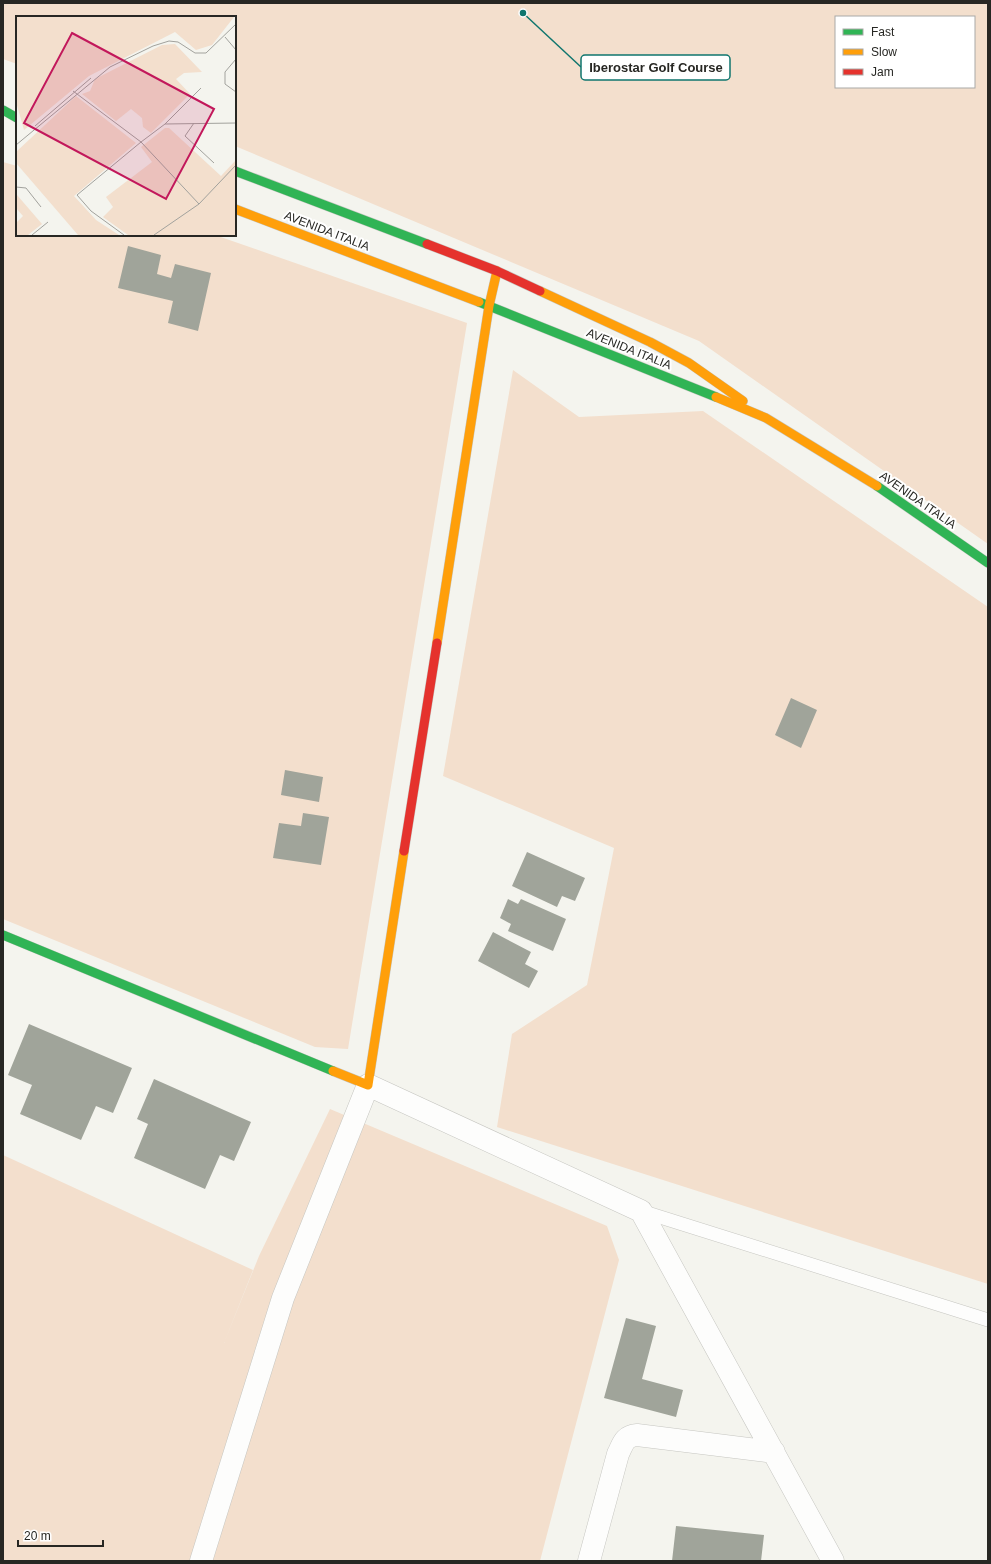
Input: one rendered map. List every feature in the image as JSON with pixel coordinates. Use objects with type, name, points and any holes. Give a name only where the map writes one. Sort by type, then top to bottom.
[{"type":"street","points":[[3,110],[16,117]]},
{"type":"street","points":[[236,171],[497,271],[650,342],[689,363],[721,384],[766,418]]},
{"type":"street","name":"AVENIDA ITALIA","points":[[236,209],[489,306],[641,366],[766,418],[872,482],[988,563]]},
{"type":"street","points":[[201,1561],[283,1298],[368,1084],[489,306],[497,271]]},
{"type":"street","points":[[3,935],[368,1084],[641,1212],[833,1561]]},
{"type":"street","points":[[590,1561],[618,1454],[624,1440],[630,1436],[637,1435],[774,1452]]},
{"type":"lane","points":[[641,1212],[988,1320]]},
{"type":"shaded area","points":[[3,3],[988,3],[988,544],[699,341],[236,146],[236,16],[16,16],[16,64],[3,59]]},
{"type":"shaded area","points":[[3,162],[16,166],[16,236],[218,236],[467,323],[348,1049],[315,1047],[3,919]]},
{"type":"shaded area","points":[[513,370],[579,417],[703,411],[988,607],[988,1284],[497,1127],[512,1034],[587,985],[614,848],[443,776]]},
{"type":"shaded area","points":[[330,1109],[607,1226],[619,1260],[540,1561],[3,1561],[3,1155],[253,1270],[224,1343],[259,1256]]},
{"type":"building","points":[[128,246],[161,255],[157,274],[171,278],[175,264],[211,273],[198,331],[168,323],[173,301],[118,288]]},
{"type":"building","points":[[791,698],[817,710],[801,748],[775,735]]},
{"type":"building","points":[[285,770],[323,777],[319,802],[281,795]]},
{"type":"building","points":[[303,813],[329,817],[321,865],[273,858],[279,823],[301,826]]},
{"type":"building","points":[[527,852],[585,878],[575,901],[562,896],[557,907],[512,886]]},
{"type":"building","points":[[508,899],[518,904],[521,899],[566,919],[553,951],[508,931],[511,924],[500,918]]},
{"type":"building","points":[[493,932],[531,952],[525,964],[538,971],[529,988],[478,961]]},
{"type":"building","points":[[29,1024],[132,1068],[113,1113],[96,1106],[81,1140],[20,1114],[32,1085],[8,1075]]},
{"type":"building","points":[[154,1079],[251,1122],[234,1161],[220,1155],[205,1189],[134,1158],[148,1124],[137,1119]]},
{"type":"building","points":[[626,1318],[656,1326],[642,1379],[683,1390],[676,1417],[604,1398]]},
{"type":"building","points":[[676,1526],[764,1535],[761,1561],[672,1561]]},
{"type":"traffic: fast","points":[[3,110],[16,117]]},
{"type":"traffic: fast","points":[[236,171],[427,244]]},
{"type":"traffic: fast","points":[[479,302],[716,397]]},
{"type":"traffic: fast","points":[[877,486],[988,563]]},
{"type":"traffic: fast","points":[[3,935],[333,1071]]},
{"type":"traffic: slow","points":[[236,209],[479,302]]},
{"type":"traffic: slow","points":[[437,643],[489,306],[497,271]]},
{"type":"traffic: slow","points":[[540,291],[650,342],[689,363],[743,401]]},
{"type":"traffic: slow","points":[[716,397],[766,418],[877,486]]},
{"type":"traffic: slow","points":[[333,1071],[368,1085],[404,851]]},
{"type":"traffic: jam","points":[[427,244],[497,271],[540,291]]},
{"type":"traffic: jam","points":[[404,851],[437,643]]},
{"type":"place","name":"Iberostar Golf Course","points":[[523,13]]}]
